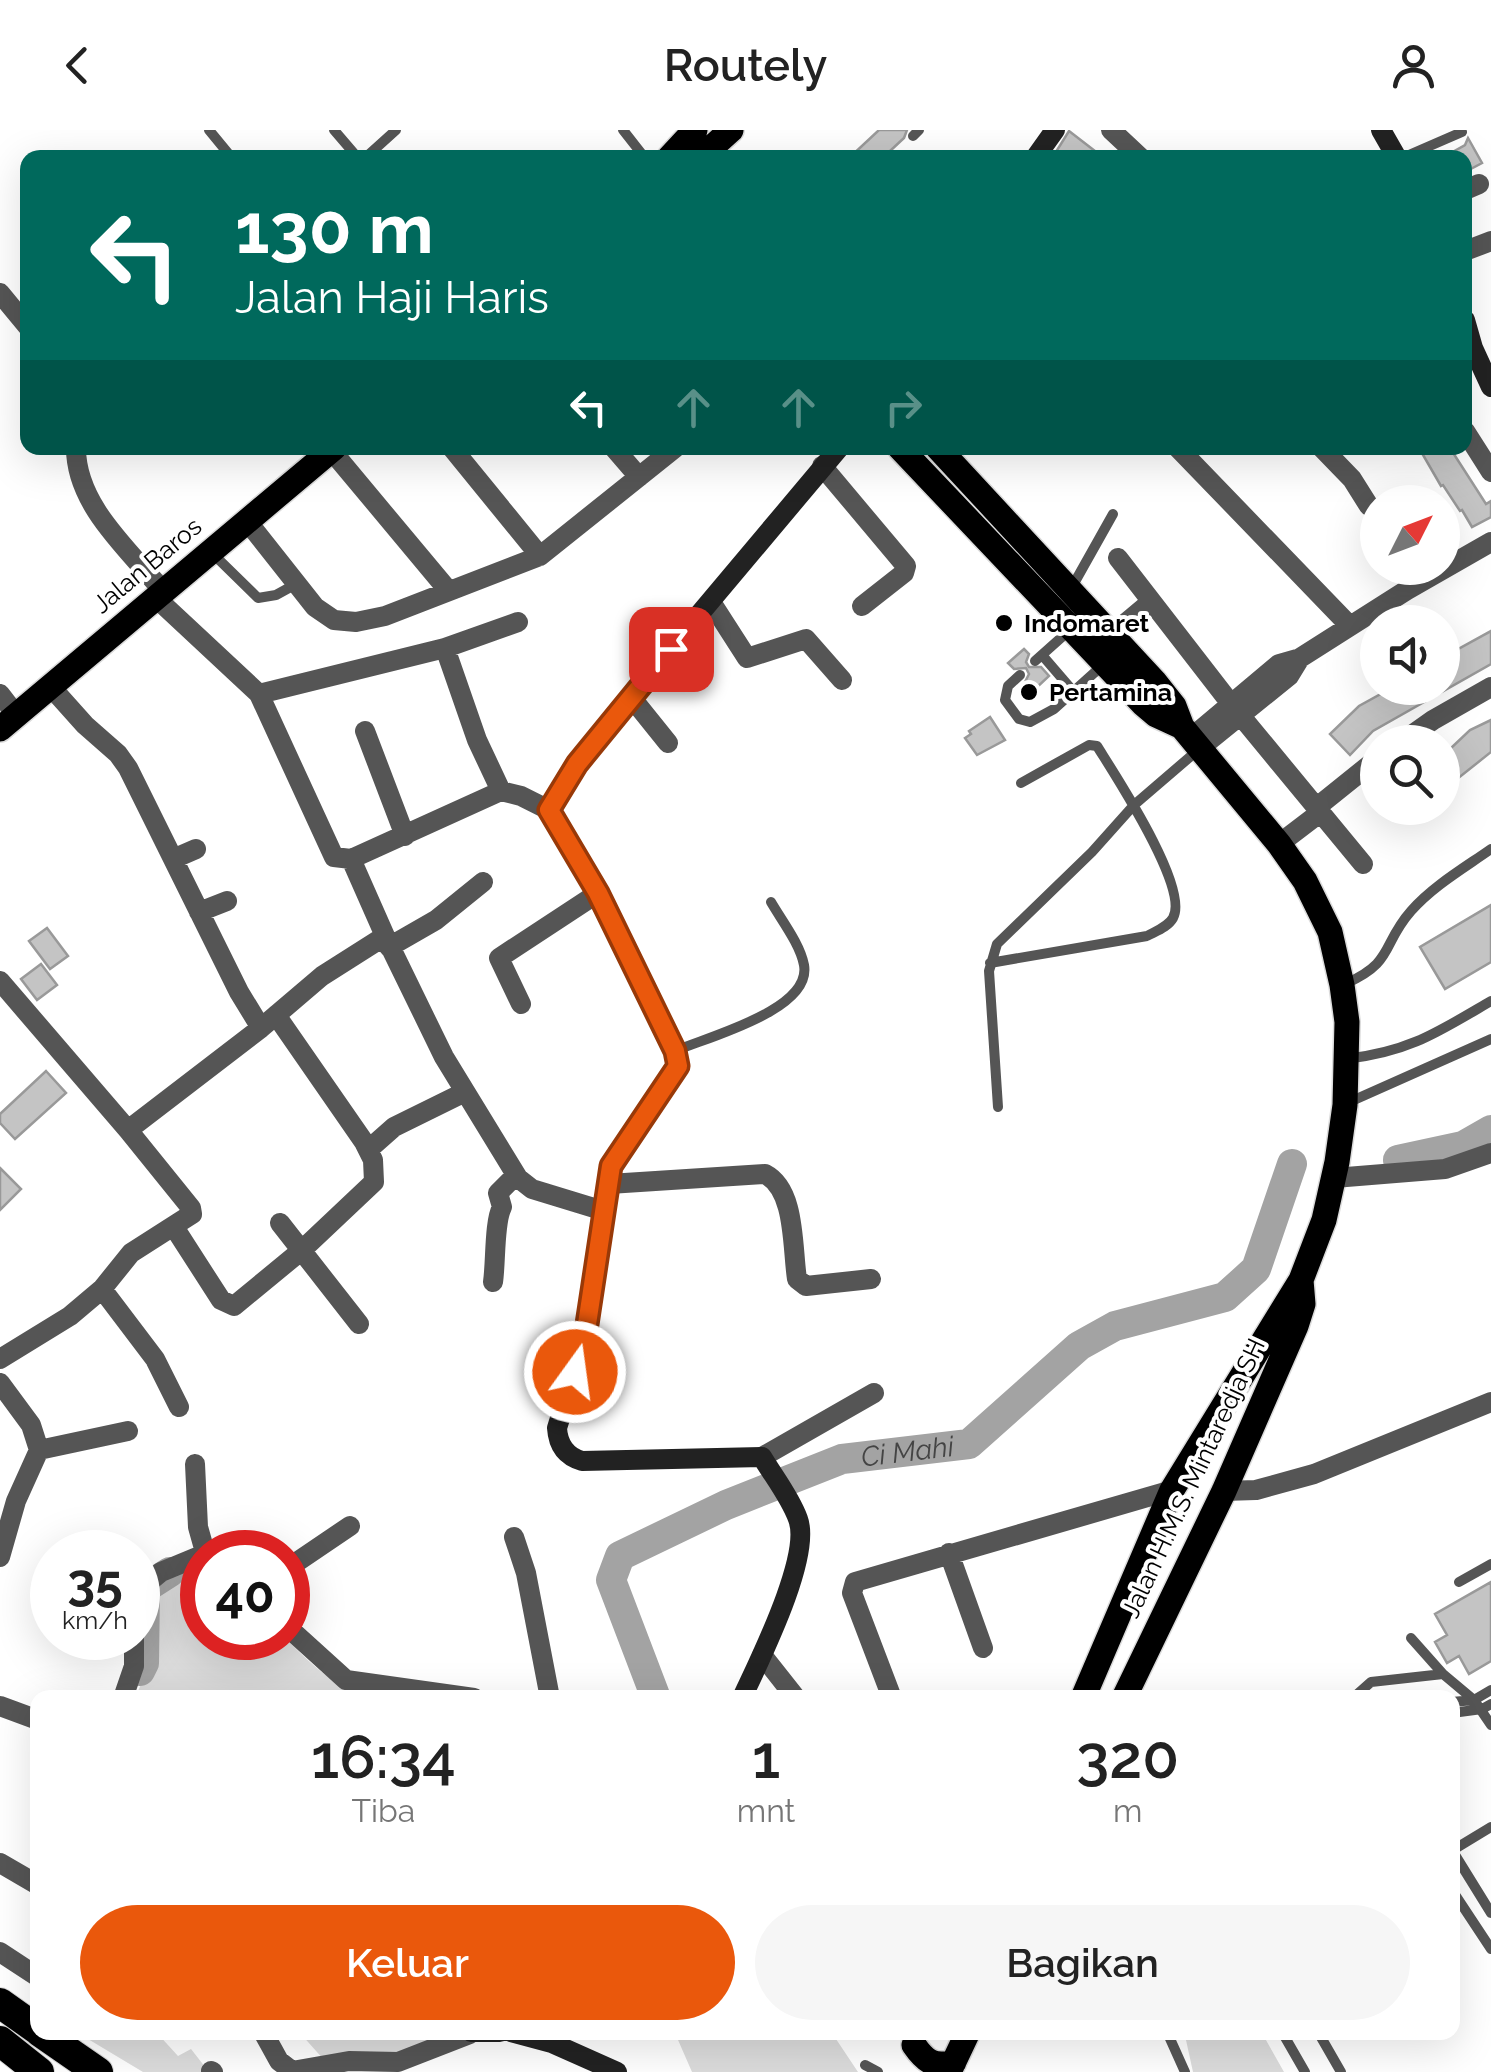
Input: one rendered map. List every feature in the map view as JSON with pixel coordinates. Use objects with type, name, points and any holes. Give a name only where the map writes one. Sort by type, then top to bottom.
[{"type":"highway","points":[[50,2040],[98,2072]]},
{"type":"highway","points":[[2,2043],[39,2072]]},
{"type":"main road","points":[[701,150],[731,130]]},
{"type":"main road","name":"Jalan Baros","points":[[8,722],[319,455]]},
{"type":"main road","name":"Jalan H.M.S. Mintaredja SH","points":[[907,455],[1072,628],[1103,650]]},
{"type":"main road","name":"Jalan H.M.S. Mintaredja SH","points":[[945,455],[1070,590],[1103,650],[1156,715],[1191,738],[1279,844],[1305,881],[1330,932],[1342,985],[1344,1105],[1324,1220],[1301,1280],[1178,1479],[1086,1690]]},
{"type":"main road","name":"Jalan H.M.S. Mintaredja SH","points":[[1128,1690],[1225,1489],[1296,1326],[1303,1304],[1301,1280]]},
{"type":"main road","points":[[1178,1479],[1196,1460],[1209,1462],[1224,1474],[1225,1489]]},
{"type":"main road","points":[[904,2072],[916,2040]]},
{"type":"main road","points":[[917,2040],[929,2062],[951,2067],[964,2040]]},
{"type":"street","points":[[1110,130],[1132,150]]},
{"type":"street","points":[[0,293],[20,317]]},
{"type":"street","points":[[1472,348],[1491,387]]},
{"type":"street","points":[[1472,442],[1491,472]]},
{"type":"street","points":[[76,455],[76,469],[93,507],[159,594],[260,694],[330,854],[351,858],[501,791],[522,796],[549,810],[598,893],[675,1051],[678,1066],[614,1158],[584,1344],[557,1428],[561,1446],[582,1461],[766,1463],[874,1392]]},
{"type":"street","points":[[327,455],[447,590]]},
{"type":"street","points":[[458,455],[540,556]]},
{"type":"street","points":[[620,455],[639,476]]},
{"type":"street","points":[[247,520],[315,607],[344,622],[385,616],[540,556],[666,455]]},
{"type":"street","points":[[549,810],[577,764],[630,696],[832,455]]},
{"type":"street","points":[[1185,455],[1349,625]]},
{"type":"street","points":[[1329,455],[1360,492]]},
{"type":"street","points":[[822,466],[906,566],[904,573],[862,606]]},
{"type":"street","points":[[1191,738],[1289,676],[1300,658],[1349,625],[1491,542]]},
{"type":"street","points":[[1118,558],[1363,864]]},
{"type":"street","points":[[710,602],[747,658],[806,639],[842,680]]},
{"type":"street","points":[[1103,650],[1151,602]]},
{"type":"street","points":[[260,694],[445,648],[518,622]]},
{"type":"street","points":[[445,648],[477,740],[501,791]]},
{"type":"street","points":[[51,687],[118,754],[199,912],[268,1022],[368,1150],[374,1167],[374,1182],[241,1302],[228,1305],[222,1300],[174,1227]]},
{"type":"street","points":[[1426,725],[1491,687]]},
{"type":"street","points":[[0,694],[8,722]]},
{"type":"street","points":[[630,696],[668,743]]},
{"type":"street","points":[[364,731],[405,836]]},
{"type":"street","points":[[1321,813],[1360,775]]},
{"type":"street","points":[[1279,844],[1360,784]]},
{"type":"street","points":[[173,858],[196,849]]},
{"type":"street","points":[[351,858],[428,1029],[516,1174],[532,1189],[604,1211]]},
{"type":"street","points":[[128,1130],[322,976],[436,920],[483,882]]},
{"type":"street","points":[[521,1004],[500,958],[598,893]]},
{"type":"street","points":[[199,912],[227,900]]},
{"type":"street","points":[[0,981],[190,1208],[189,1218],[132,1253],[102,1290],[55,1326],[0,1359]]},
{"type":"street","points":[[368,1150],[394,1127],[465,1092]]},
{"type":"street","points":[[1334,1178],[1444,1169],[1491,1154]]},
{"type":"street","points":[[493,1282],[498,1242],[496,1219],[502,1207],[498,1193],[516,1174]]},
{"type":"street","points":[[609,1184],[765,1174],[776,1180],[785,1196],[800,1283],[806,1286],[871,1279]]},
{"type":"street","points":[[280,1223],[359,1324]]},
{"type":"street","points":[[102,1290],[156,1359],[179,1407]]},
{"type":"street","points":[[0,1383],[31,1425],[39,1450],[16,1501],[0,1557]]},
{"type":"street","points":[[1225,1489],[1256,1490],[1314,1474],[1491,1402]]},
{"type":"street","points":[[39,1450],[128,1431]]},
{"type":"street","points":[[746,1690],[801,1546],[798,1519],[766,1463]]},
{"type":"street","points":[[195,1464],[198,1530]]},
{"type":"street","points":[[889,1690],[852,1587],[862,1578],[1005,1541],[1178,1479]]},
{"type":"street","points":[[310,1553],[350,1526]]},
{"type":"street","points":[[514,1537],[526,1573],[548,1690]]},
{"type":"street","points":[[949,1553],[983,1648]]},
{"type":"street","points":[[310,1647],[346,1680],[417,1690]]},
{"type":"street","points":[[762,1655],[790,1690]]},
{"type":"street","points":[[126,1690],[134,1660]]},
{"type":"street","points":[[0,1706],[30,1717]]},
{"type":"street","points":[[0,1863],[30,1880]]},
{"type":"street","points":[[0,1952],[30,1972]]},
{"type":"street","points":[[266,2040],[274,2066],[292,2071],[349,2061],[398,2062],[455,2040]]},
{"type":"street","points":[[541,2040],[617,2072]]},
{"type":"lane","points":[[209,130],[225,150]]},
{"type":"lane","points":[[334,130],[354,150]]},
{"type":"lane","points":[[372,150],[396,130]]},
{"type":"lane","points":[[1419,150],[1462,132]]},
{"type":"lane","points":[[1070,590],[1113,514]]},
{"type":"lane","points":[[210,551],[258,598],[276,595],[296,583]]},
{"type":"lane","points":[[1072,628],[1038,658],[1073,691]]},
{"type":"lane","points":[[1020,675],[1004,693],[1009,706],[1024,722],[1038,720],[1073,691],[1103,650]]},
{"type":"lane","points":[[998,1107],[990,962],[998,944],[1092,852],[1191,738]]},
{"type":"lane","points":[[990,962],[1147,936],[1164,928],[1174,917],[1176,904],[1171,883],[1134,805],[1094,745],[1021,783]]},
{"type":"lane","points":[[1342,985],[1380,964],[1411,911],[1438,886],[1491,849]]},
{"type":"lane","points":[[675,1051],[766,1014],[789,1000],[801,984],[804,966],[772,902]]},
{"type":"lane","points":[[1346,1059],[1419,1043],[1491,1000]]},
{"type":"lane","points":[[1344,1105],[1491,1039]]},
{"type":"lane","points":[[1460,1582],[1491,1564]]},
{"type":"lane","points":[[1411,1638],[1443,1674],[1486,1707],[1491,1724]]},
{"type":"lane","points":[[1362,1690],[1371,1682],[1443,1674]]},
{"type":"lane","points":[[1460,1701],[1474,1700],[1491,1690]]},
{"type":"lane","points":[[1460,1712],[1486,1707]]},
{"type":"lane","points":[[1460,1846],[1491,1827]]},
{"type":"lane","points":[[1460,1862],[1491,1914]]},
{"type":"lane","points":[[1460,1902],[1491,1949]]},
{"type":"lane","points":[[1170,2040],[1184,2072]]},
{"type":"lane","points":[[1287,2040],[1305,2072]]},
{"type":"lane","points":[[1323,2040],[1342,2072]]},
{"type":"lane","points":[[865,2066],[878,2072]]},
{"type":"shaded area","points":[[180,1576],[180,1660],[308,1660],[354,1690],[138,1690],[148,1660],[160,1660],[160,1587]]},
{"type":"shaded area","points":[[90,2040],[163,2040],[178,2056],[191,2049],[209,2072],[143,2072]]},
{"type":"shaded area","points":[[306,2040],[448,2040],[429,2050],[325,2061]]},
{"type":"shaded area","points":[[678,2040],[837,2040],[858,2072],[692,2072]]},
{"type":"shaded area","points":[[1186,2040],[1266,2040],[1284,2072],[1193,2072]]},
{"type":"building","points":[[879,130],[907,130],[891,150],[858,150]]},
{"type":"building","points":[[1069,131],[1094,150],[1057,150]]},
{"type":"building","points":[[1468,138],[1482,163],[1472,168],[1472,150],[1456,150]]},
{"type":"building","points":[[1423,455],[1454,455],[1486,504],[1491,501],[1491,517],[1472,527],[1462,510],[1460,485],[1440,485]]},
{"type":"building","points":[[1491,631],[1491,664],[1460,682],[1460,648]]},
{"type":"building","points":[[1024,649],[1029,654],[1029,667],[1041,667],[1049,676],[1033,691],[1025,682],[1029,674],[1026,668],[1014,669],[1008,663]]},
{"type":"building","points":[[1419,705],[1384,725],[1360,725],[1360,745],[1350,755],[1330,734],[1359,706]]},
{"type":"building","points":[[990,717],[1005,740],[977,755],[965,738]]},
{"type":"building","points":[[1491,720],[1491,752],[1460,777],[1460,740]]},
{"type":"building","points":[[1491,905],[1491,962],[1445,989],[1420,947]]},
{"type":"building","points":[[47,928],[68,956],[50,969],[29,941]]},
{"type":"building","points":[[41,964],[57,985],[37,1000],[21,979]]},
{"type":"building","points":[[46,1071],[66,1093],[15,1139],[0,1123],[0,1114]]},
{"type":"building","points":[[0,1168],[21,1189],[0,1210]]},
{"type":"building","points":[[1491,1582],[1491,1661],[1469,1674],[1459,1656],[1447,1663],[1435,1642],[1447,1635],[1435,1614]]},
{"type":"waterway","name":"Ci Mahi","points":[[1398,1160],[1463,1146],[1491,1130]]},
{"type":"waterway","name":"Ci Mahi","points":[[653,1690],[611,1580],[620,1556],[726,1505],[842,1459],[969,1444],[1079,1346],[1115,1326],[1225,1297],[1256,1269],[1292,1164]]},
{"type":"waterway","name":"Ci Mahi","points":[[140,1671],[144,1663],[145,1588],[170,1572]]},
{"type":"place","name":"Indomaret","points":[[1004,623]]},
{"type":"place","name":"Pertamina","points":[[1029,692]]},
{"type":"route","points":[[575,1372],[584,1344],[611,1166],[678,1066],[675,1051],[631,956],[549,810],[577,764],[671,649]]}]
